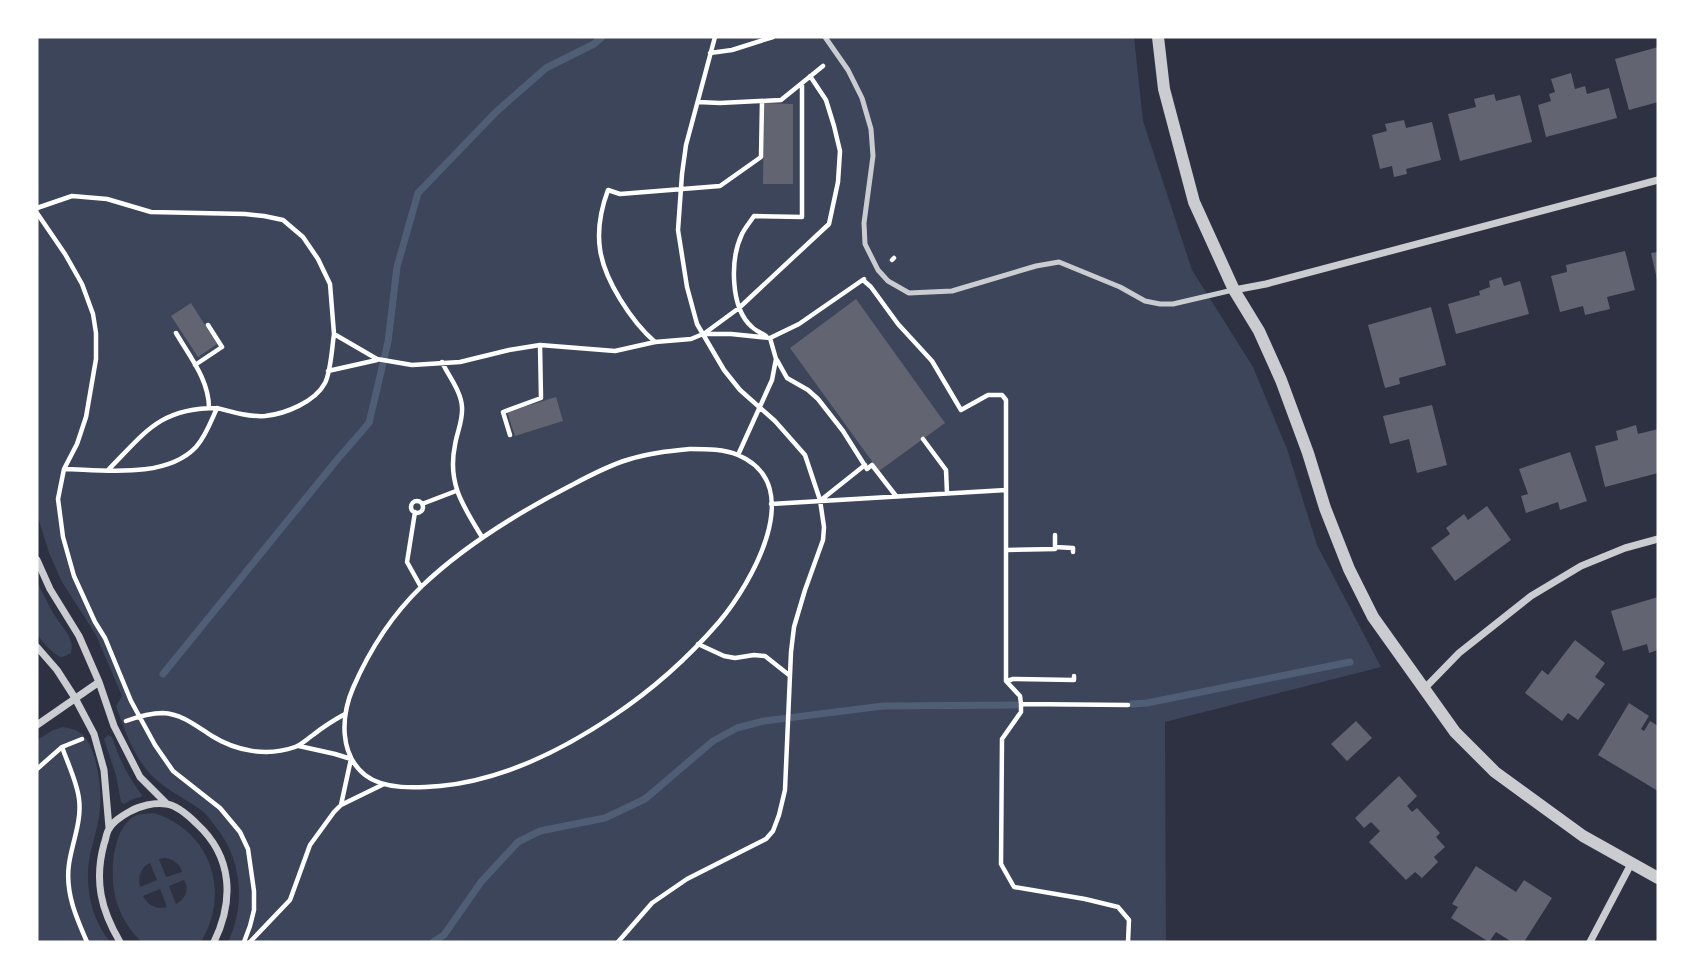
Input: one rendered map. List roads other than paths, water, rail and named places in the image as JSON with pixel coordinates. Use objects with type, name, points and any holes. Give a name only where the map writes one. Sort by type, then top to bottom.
[{"type":"street","points":[[1158,37],[1164,89],[1194,202],[1234,290],[1259,331],[1281,380],[1325,508],[1349,569],[1373,617],[1455,732],[1495,772],[1583,836],[1658,878]]},
{"type":"street","points":[[1234,290],[1266,284],[1658,180]]},
{"type":"street","points":[[1424,689],[1459,653],[1531,596],[1581,566],[1625,548],[1658,539]]},
{"type":"street","points":[[37,560],[50,589],[79,636],[114,726],[140,777],[167,804],[187,814],[207,833],[221,855],[227,902],[214,942]]},
{"type":"street","points":[[37,647],[57,670],[94,734],[104,770],[109,828],[102,852],[99,879],[102,905],[108,923],[120,942]]},
{"type":"street","points":[[37,725],[99,682]]},
{"type":"street","points":[[109,828],[137,807],[167,804]]},
{"type":"street","points":[[1590,942],[1631,864]]},
{"type":"lane","points":[[825,37],[848,70],[862,98],[871,130],[873,156],[863,223],[865,244],[878,270],[888,281],[909,293],[952,291],[1059,262],[1120,287],[1145,301],[1160,304],[1234,290]]},
{"type":"waterway","points":[[163,674],[369,423],[388,342],[397,267],[418,193],[496,112],[546,68],[594,44],[602,37]]},
{"type":"waterway","points":[[1132,704],[1350,662]]},
{"type":"waterway","points":[[433,942],[444,935],[481,882],[518,842],[540,831],[605,818],[645,799],[713,741],[737,728],[764,721],[883,706],[1016,705]]}]
